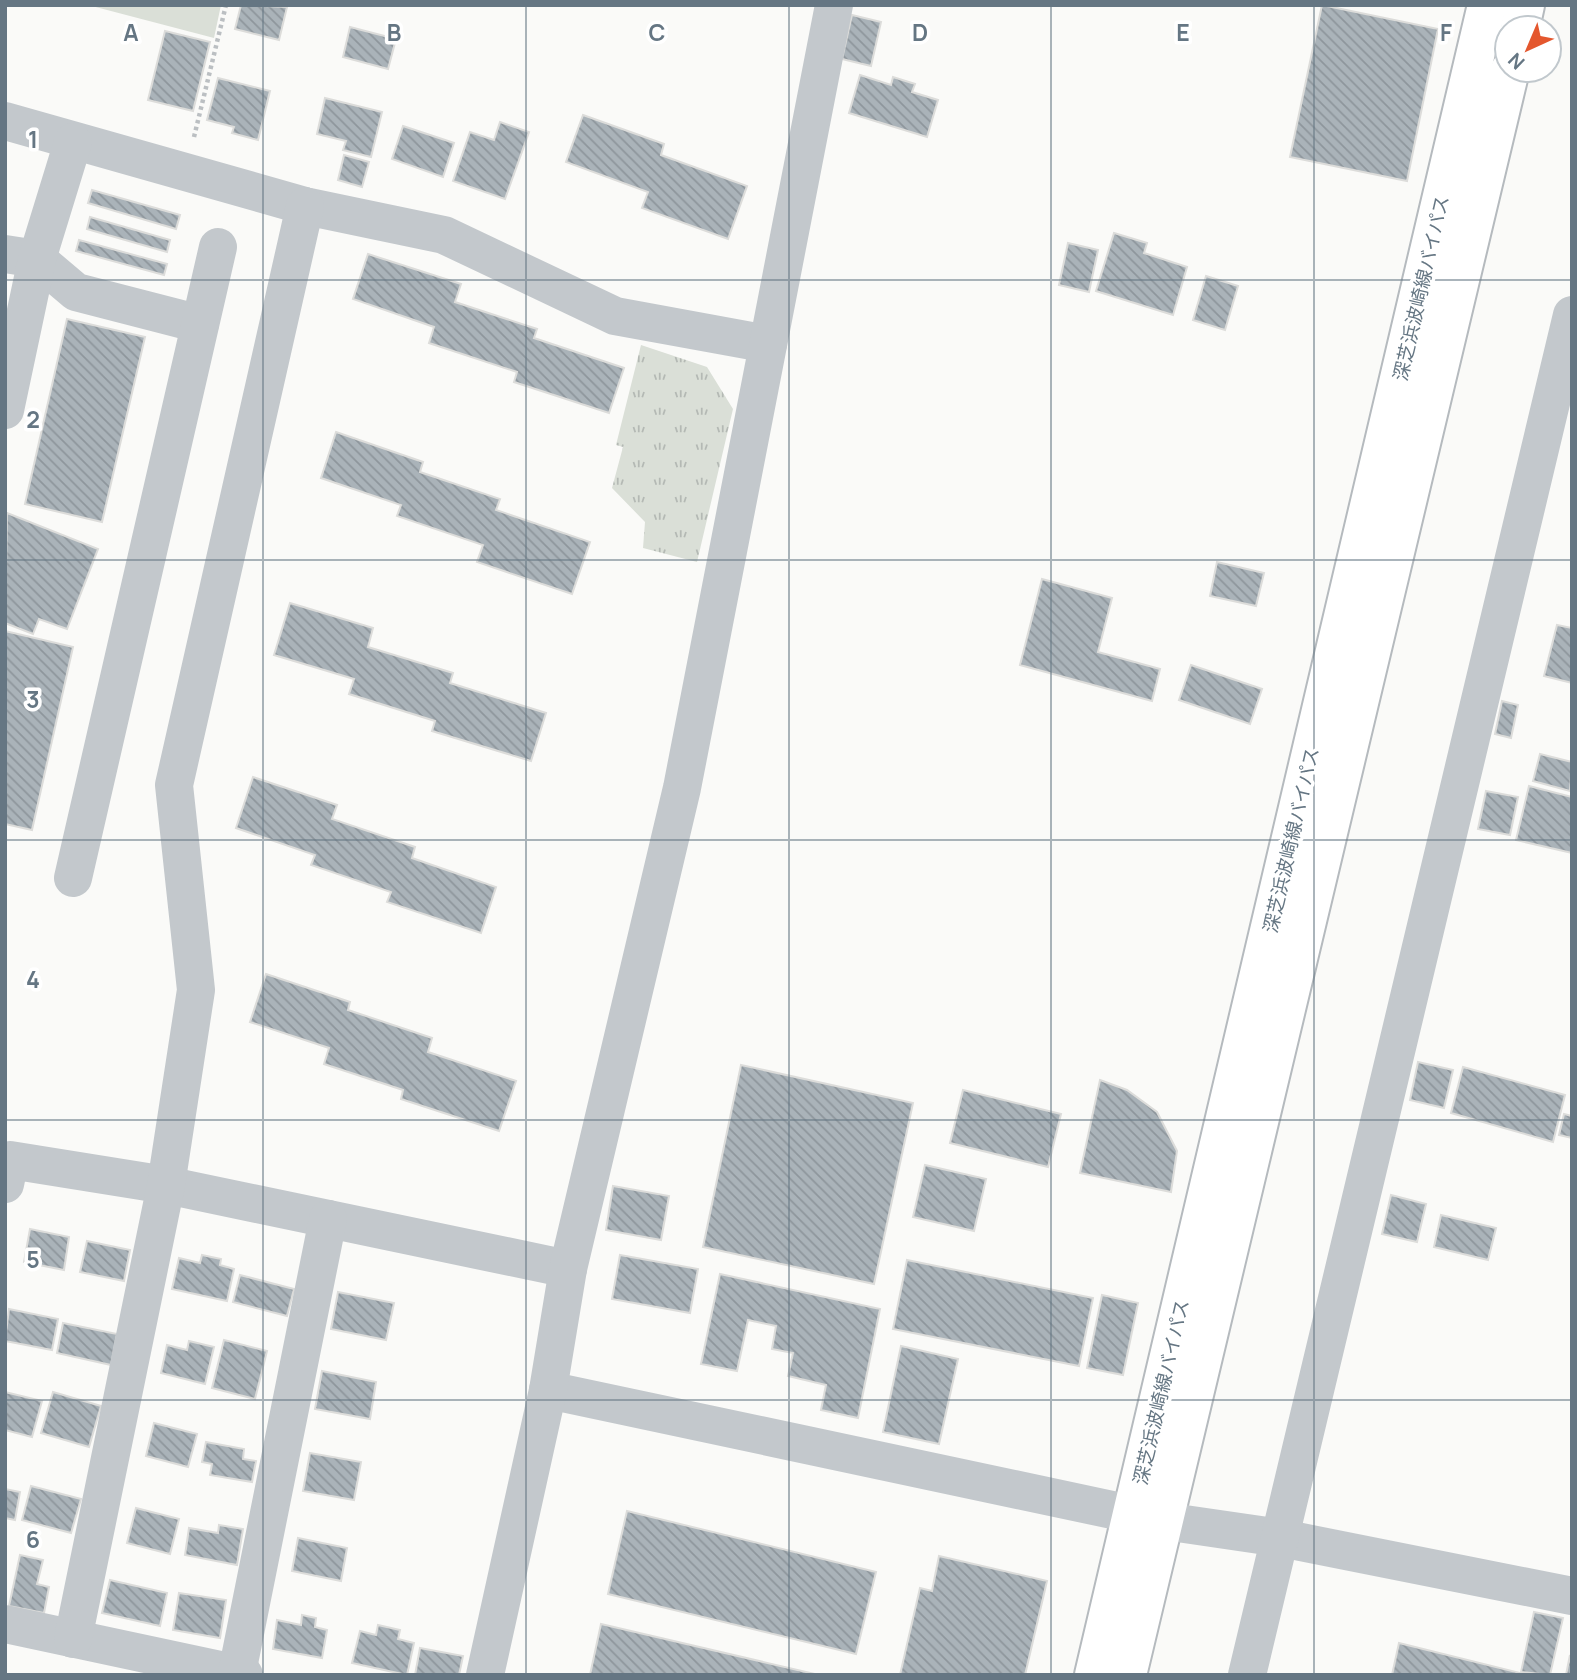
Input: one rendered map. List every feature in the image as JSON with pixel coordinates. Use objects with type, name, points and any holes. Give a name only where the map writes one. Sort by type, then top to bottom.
[{"type":"main road","name":"深芝浜波崎線バイパス","points":[[1127,1675],[1148,1518],[1487,5]]},
{"type":"main road","name":"深芝浜波崎線バイパス","points":[[1094,1675],[1148,1518],[1506,84]]},
{"type":"street","points":[[485,1675],[548,1390],[568,1269],[681,788],[834,5]]},
{"type":"street","points":[[5,121],[305,206],[444,235],[615,316],[768,344]]},
{"type":"street","points":[[5,410],[21,257],[73,142]]},
{"type":"street","points":[[72,1639],[166,1185],[196,990],[174,785],[305,206]]},
{"type":"street","points":[[73,878],[218,247]]},
{"type":"street","points":[[21,257],[76,292],[200,324]]},
{"type":"street","points":[[1247,1675],[1572,315]]},
{"type":"street","points":[[5,1184],[10,1160],[166,1185],[568,1269]]},
{"type":"street","points":[[5,1624],[240,1674],[328,1219]]},
{"type":"street","points":[[548,1390],[1148,1518],[1281,1538],[1572,1596]]},
{"type":"path","points":[[186,173],[226,5]]},
{"type":"green space","points":[[88,5],[221,5],[214,38]]},
{"type":"green space","points":[[641,345],[707,367],[733,409],[697,562],[643,548],[645,522],[612,488],[623,447],[616,445]]},
{"type":"building","points":[[241,5],[287,7],[279,40],[235,29]]},
{"type":"building","points":[[1322,5],[1438,29],[1407,181],[1290,157]]},
{"type":"building","points":[[852,15],[881,22],[871,66],[842,59]]},
{"type":"building","points":[[350,27],[396,39],[388,69],[343,57]]},
{"type":"building","points":[[165,31],[210,42],[193,111],[148,100]]},
{"type":"building","points":[[860,75],[891,85],[893,77],[915,84],[912,92],[938,100],[927,137],[849,113]]},
{"type":"building","points":[[218,78],[270,91],[258,140],[232,133],[234,127],[207,120]]},
{"type":"building","points":[[325,98],[382,112],[371,157],[343,150],[346,141],[317,134]]},
{"type":"building","points":[[583,115],[664,144],[661,155],[747,186],[728,239],[642,208],[648,192],[566,162]]},
{"type":"building","points":[[500,122],[529,132],[505,199],[453,181],[470,132],[494,140]]},
{"type":"building","points":[[403,126],[454,143],[443,177],[392,159]]},
{"type":"building","points":[[344,155],[369,162],[362,187],[338,180]]},
{"type":"building","points":[[92,190],[180,215],[176,229],[88,203]]},
{"type":"building","points":[[90,217],[170,240],[167,252],[87,229]]},
{"type":"building","points":[[1114,233],[1147,243],[1144,253],[1187,267],[1173,315],[1096,291]]},
{"type":"building","points":[[79,240],[167,264],[164,275],[76,251]]},
{"type":"building","points":[[1068,243],[1098,250],[1089,292],[1059,285]]},
{"type":"building","points":[[368,254],[461,284],[455,302],[537,329],[534,338],[624,368],[609,413],[514,382],[517,372],[429,343],[434,327],[353,299]]},
{"type":"building","points":[[1206,276],[1238,286],[1225,330],[1193,320]]},
{"type":"building","points":[[67,319],[145,337],[102,522],[25,504]]},
{"type":"building","points":[[336,432],[423,462],[420,472],[500,499],[496,510],[590,542],[572,594],[477,562],[483,545],[397,516],[401,505],[321,478]]},
{"type":"building","points":[[7,513],[98,549],[67,629],[39,619],[33,634],[5,623]]},
{"type":"building","points":[[1217,562],[1264,573],[1256,606],[1210,596]]},
{"type":"building","points":[[1042,579],[1112,598],[1098,652],[1160,669],[1152,701],[1020,665]]},
{"type":"building","points":[[290,603],[373,628],[368,647],[453,673],[450,683],[546,713],[531,761],[432,731],[435,721],[349,694],[354,679],[274,655]]},
{"type":"building","points":[[1557,625],[1572,628],[1572,683],[1544,676]]},
{"type":"building","points":[[5,631],[73,647],[32,830],[5,824]]},
{"type":"building","points":[[1191,665],[1262,689],[1250,724],[1179,700]]},
{"type":"building","points":[[1502,701],[1518,705],[1511,738],[1495,734]]},
{"type":"building","points":[[1540,754],[1572,762],[1570,791],[1533,781]]},
{"type":"building","points":[[253,777],[337,805],[332,819],[415,847],[412,858],[496,887],[481,933],[387,902],[391,892],[311,865],[315,855],[236,828]]},
{"type":"building","points":[[1529,786],[1572,797],[1572,853],[1516,840]]},
{"type":"building","points":[[1486,791],[1518,797],[1510,835],[1478,829]]},
{"type":"building","points":[[266,974],[350,1002],[348,1010],[432,1038],[428,1052],[516,1081],[499,1131],[401,1099],[403,1090],[324,1064],[329,1048],[250,1022]]},
{"type":"building","points":[[1418,1062],[1453,1070],[1444,1108],[1410,1100]]},
{"type":"building","points":[[741,1065],[913,1103],[874,1284],[703,1247]]},
{"type":"building","points":[[1463,1067],[1565,1095],[1553,1142],[1451,1113]]},
{"type":"building","points":[[1100,1080],[1127,1090],[1157,1112],[1177,1151],[1171,1192],[1080,1173]]},
{"type":"building","points":[[963,1090],[1061,1114],[1048,1167],[950,1143]]},
{"type":"building","points":[[1564,1114],[1572,1116],[1572,1138],[1559,1135]]},
{"type":"building","points":[[925,1165],[986,1179],[974,1231],[913,1217]]},
{"type":"building","points":[[613,1186],[669,1196],[661,1240],[606,1230]]},
{"type":"building","points":[[1391,1195],[1426,1204],[1417,1242],[1382,1234]]},
{"type":"building","points":[[1441,1215],[1496,1228],[1488,1260],[1434,1247]]},
{"type":"building","points":[[30,1229],[69,1237],[64,1270],[24,1262]]},
{"type":"building","points":[[87,1241],[130,1250],[124,1281],[80,1272]]},
{"type":"building","points":[[202,1255],[221,1259],[220,1265],[234,1269],[227,1301],[172,1289],[179,1258],[200,1263]]},
{"type":"building","points":[[620,1255],[698,1269],[690,1313],[612,1299]]},
{"type":"building","points":[[907,1260],[1093,1298],[1079,1366],[893,1329]]},
{"type":"building","points":[[720,1274],[880,1309],[858,1418],[821,1410],[826,1385],[788,1376],[793,1353],[772,1349],[776,1326],[748,1320],[737,1371],[701,1364]]},
{"type":"building","points":[[240,1275],[294,1289],[287,1316],[233,1302]]},
{"type":"building","points":[[338,1292],[394,1303],[386,1340],[331,1329]]},
{"type":"building","points":[[1102,1295],[1138,1303],[1123,1375],[1087,1368]]},
{"type":"building","points":[[9,1309],[58,1319],[52,1350],[5,1341]]},
{"type":"building","points":[[63,1323],[117,1334],[111,1365],[57,1353]]},
{"type":"building","points":[[224,1340],[267,1351],[255,1399],[212,1388]]},
{"type":"building","points":[[189,1341],[214,1347],[205,1384],[161,1373],[167,1345],[187,1350]]},
{"type":"building","points":[[901,1346],[958,1359],[939,1444],[883,1432]]},
{"type":"building","points":[[322,1371],[376,1382],[370,1419],[315,1409]]},
{"type":"building","points":[[5,1392],[42,1401],[32,1437],[5,1430]]},
{"type":"building","points":[[53,1392],[101,1406],[89,1447],[41,1433]]},
{"type":"building","points":[[154,1423],[197,1434],[188,1467],[146,1456]]},
{"type":"building","points":[[206,1442],[244,1449],[243,1459],[256,1461],[252,1482],[210,1475],[212,1464],[202,1462]]},
{"type":"building","points":[[310,1453],[361,1462],[354,1500],[303,1491]]},
{"type":"building","points":[[31,1486],[81,1499],[71,1533],[22,1520]]},
{"type":"building","points":[[5,1489],[20,1492],[15,1520],[5,1518]]},
{"type":"building","points":[[136,1508],[179,1519],[170,1554],[127,1543]]},
{"type":"building","points":[[627,1511],[876,1572],[856,1654],[608,1594]]},
{"type":"building","points":[[219,1525],[243,1529],[237,1565],[185,1555],[189,1528],[218,1533]]},
{"type":"building","points":[[298,1538],[347,1548],[341,1581],[292,1571]]},
{"type":"building","points":[[20,1555],[43,1560],[37,1584],[49,1587],[44,1613],[9,1606]]},
{"type":"building","points":[[939,1556],[1047,1581],[1025,1675],[900,1675],[920,1588],[932,1591]]},
{"type":"building","points":[[110,1580],[167,1593],[160,1626],[102,1613]]},
{"type":"building","points":[[179,1593],[226,1600],[220,1638],[173,1630]]},
{"type":"building","points":[[1534,1612],[1563,1618],[1550,1675],[1521,1672]]},
{"type":"building","points":[[302,1615],[316,1618],[315,1627],[327,1630],[322,1658],[273,1649],[277,1620],[301,1625]]},
{"type":"building","points":[[601,1624],[819,1675],[590,1675]]},
{"type":"building","points":[[378,1625],[400,1630],[398,1639],[414,1643],[407,1675],[352,1663],[360,1631],[376,1635]]},
{"type":"building","points":[[1399,1643],[1528,1675],[1392,1675]]},
{"type":"building","points":[[420,1648],[463,1656],[459,1675],[415,1675]]},
{"type":"building","points":[[1570,1655],[1572,1675],[1566,1675]]}]
